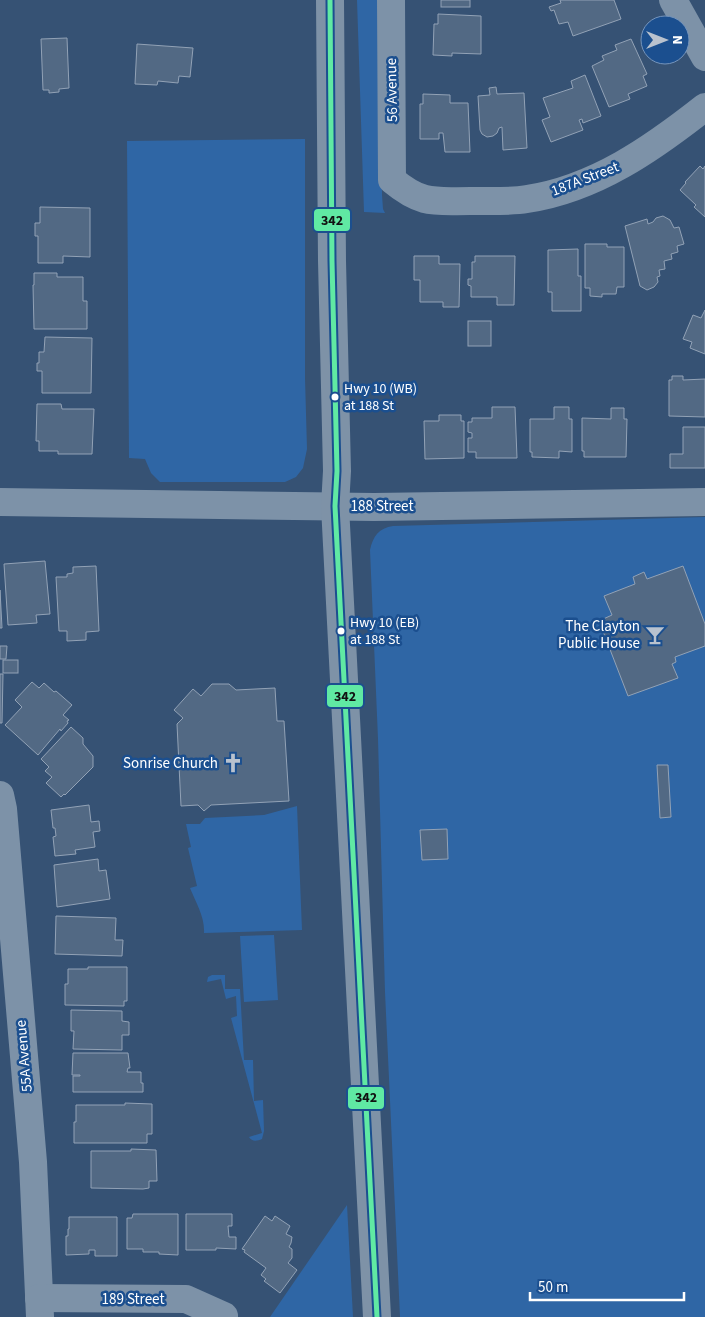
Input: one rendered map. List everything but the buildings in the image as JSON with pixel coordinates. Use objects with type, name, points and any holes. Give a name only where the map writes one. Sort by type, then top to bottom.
[{"type":"highway","points":[[330,0],[337,471],[334,506],[377,1317]]},
{"type":"street","name":"56 Avenue","points":[[391,0],[392,180]]},
{"type":"street","points":[[673,0],[705,57]]},
{"type":"street","name":"187A Street","points":[[392,180],[408,193],[428,201],[527,199],[576,186],[625,164],[665,138],[705,107]]},
{"type":"street","name":"188 Street","points":[[0,502],[334,506],[705,502]]},
{"type":"street","name":"55A Avenue","points":[[0,795],[3,809],[33,1162],[39,1308]]},
{"type":"street","name":"189 Street","points":[[39,1308],[186,1299],[224,1316]]},
{"type":"shaded area","points":[[357,0],[380,0],[382,195],[385,213],[364,212]]},
{"type":"shaded area","points":[[305,139],[305,378],[307,449],[303,468],[296,477],[285,482],[160,482],[151,473],[145,459],[129,458],[127,141]]},
{"type":"shaded area","points":[[705,517],[705,1317],[400,1317],[385,992],[378,739],[370,550],[373,541],[380,531],[393,526]]},
{"type":"shaded area","points":[[297,806],[302,930],[204,933],[202,916],[190,888],[197,886],[188,848],[191,847],[186,824],[200,824],[205,818],[264,815]]},
{"type":"shaded area","points":[[274,935],[278,1000],[244,1002],[240,936]]},
{"type":"shaded area","points":[[212,975],[225,975],[225,989],[240,989],[244,1060],[253,1060],[254,1101],[263,1100],[264,1131],[262,1139],[253,1140],[249,1137],[262,1133],[231,1018],[237,1016],[236,996],[226,999],[221,979],[207,982],[208,977]]},
{"type":"shaded area","points":[[347,1205],[353,1317],[270,1317]]},
{"type":"transit line","name":"342","points":[[330,0],[332,261],[337,471],[335,506],[377,1317]]},
{"type":"place","name":"Hwy 10 (WB) at 188 St","points":[[335,397]]},
{"type":"place","name":"Hwy 10 (EB) at 188 St","points":[[341,631]]},
{"type":"place","name":"The Clayton Public House","points":[[655,635]]},
{"type":"place","name":"Sonrise Church","points":[[233,763]]}]
